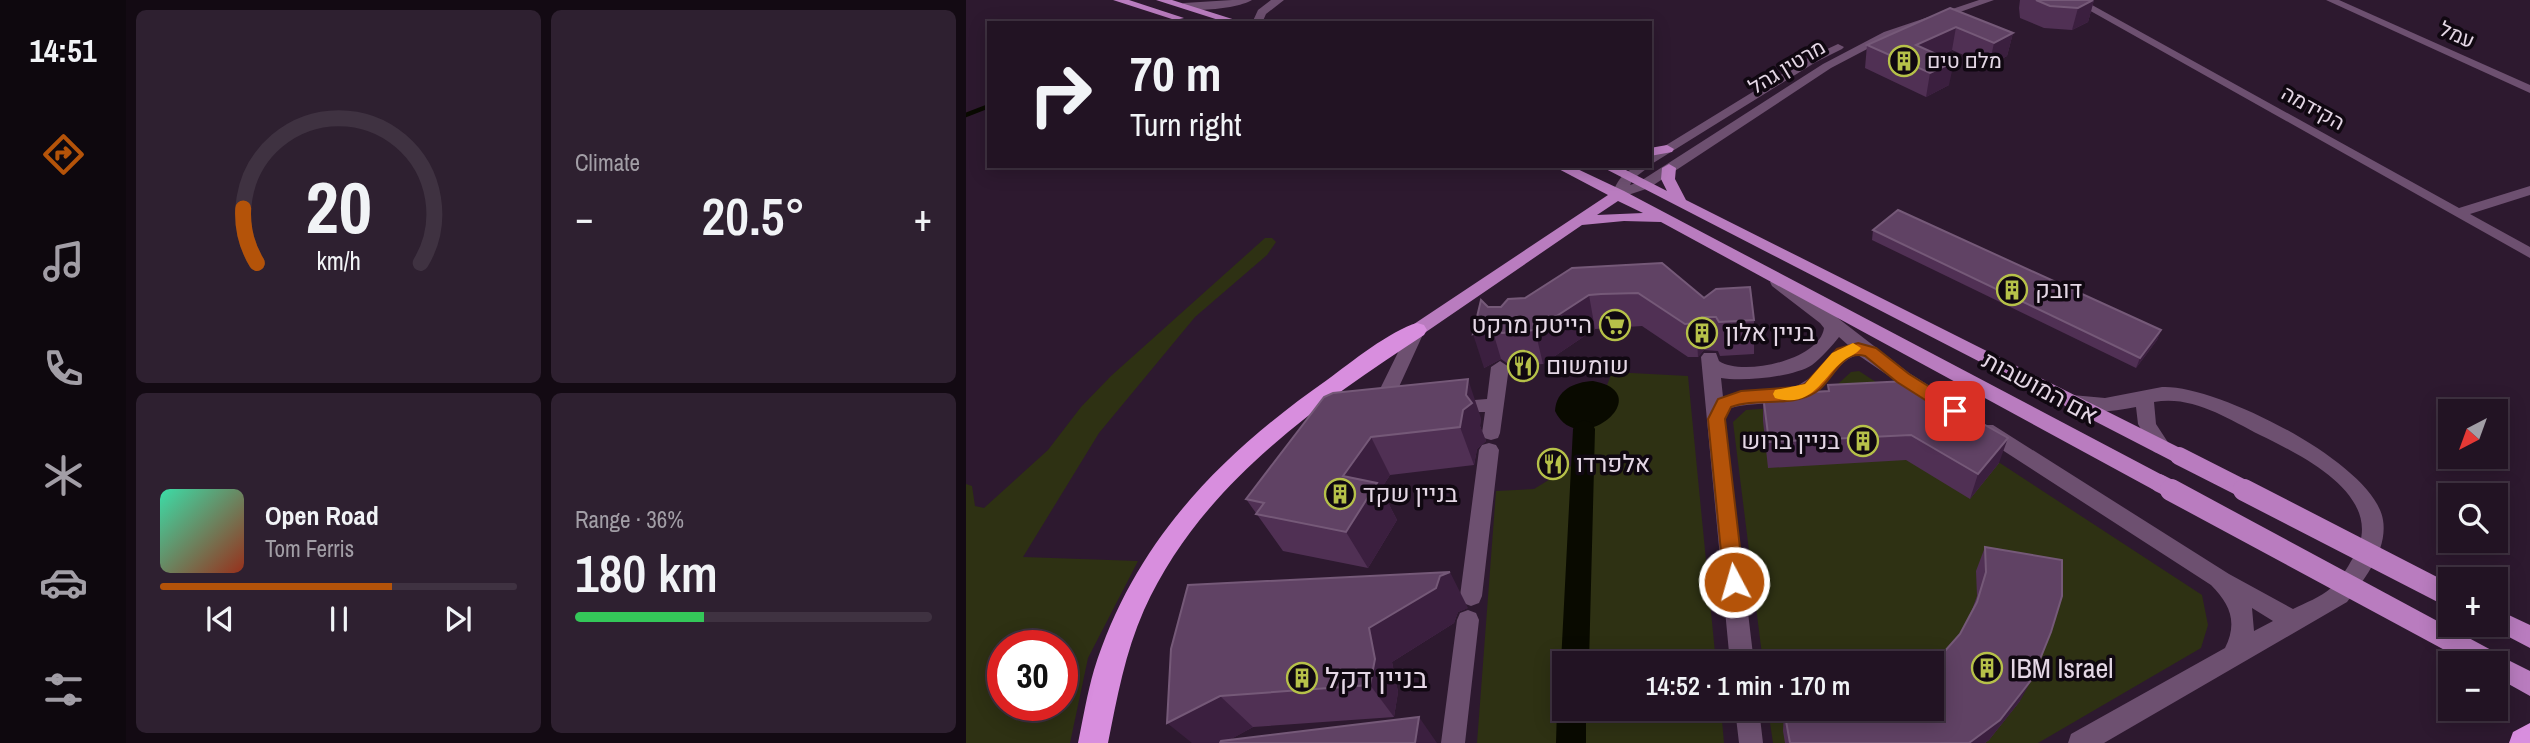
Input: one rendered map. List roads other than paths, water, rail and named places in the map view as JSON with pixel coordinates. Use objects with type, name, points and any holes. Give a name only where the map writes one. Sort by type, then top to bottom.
[{"type":"highway","points":[[1093,743],[1097,713],[1114,649],[1140,590],[1170,538],[1206,492],[1308,402],[1417,330]]},
{"type":"highway","points":[[2524,743],[2530,738]]},
{"type":"main road","points":[[1118,0],[1189,21]]},
{"type":"main road","points":[[1161,0],[1233,21]]},
{"type":"main road","points":[[1652,152],[1667,149]]},
{"type":"main road","name":"אם המושבות","points":[[1564,168],[1765,271],[2470,651]]},
{"type":"main road","name":"אם המושבות","points":[[1611,168],[2438,590]]},
{"type":"main road","points":[[1669,168],[1668,179],[1681,204]]},
{"type":"main road","name":"מרטין גהל","points":[[1417,330],[1619,194]]},
{"type":"main road","points":[[1579,222],[1624,217],[1667,219]]},
{"type":"main road","points":[[2508,625],[2530,637]]},
{"type":"main road","name":"אם המושבות","points":[[2508,672],[2530,684]]},
{"type":"street","points":[[1184,6],[1217,6],[1247,0]]},
{"type":"street","points":[[1258,21],[1265,9],[1279,0]]},
{"type":"street","name":"מרטין גהל","points":[[1652,160],[1812,60],[1876,28],[1959,0]]},
{"type":"street","name":"מרטין גהל","points":[[1619,194],[1644,185],[1827,66],[1863,47],[1938,15],[1989,0]]},
{"type":"street","name":"הקידמה","points":[[2076,0],[2530,253]]},
{"type":"street","name":"עמל","points":[[2331,0],[2530,89]]},
{"type":"street","points":[[1627,177],[1640,168]]},
{"type":"street","name":"מרטין גהל","points":[[1619,194],[1627,177]]},
{"type":"street","points":[[2457,213],[2530,190]]},
{"type":"street","points":[[1765,271],[1903,378],[1944,404]]},
{"type":"street","points":[[1741,651],[1711,360],[1722,372],[1735,374],[1800,363],[1833,331],[1824,316]]},
{"type":"street","points":[[1417,330],[1389,389],[1391,401],[1409,409],[1494,405]]},
{"type":"street","points":[[1716,419],[1724,403],[1741,397],[1797,393],[1811,388],[1837,357],[1847,350],[1858,348],[1870,352]]},
{"type":"street","points":[[1471,596],[1500,367]]},
{"type":"street","points":[[2069,401],[2104,406],[2162,392],[2179,392],[2199,398],[2309,452],[2356,488],[2368,503],[2374,519],[2361,567],[2339,595],[2080,743]]},
{"type":"street","points":[[2146,397],[2143,410],[2147,426],[2170,452]]},
{"type":"street","points":[[1966,418],[2293,621]]},
{"type":"street","points":[[2210,570],[2227,584],[2243,606],[2245,629],[2234,654]]},
{"type":"street","points":[[1454,743],[1468,620]]},
{"type":"street","points":[[1748,721],[1751,743]]},
{"type":"waterway","points":[[966,115],[987,107]]},
{"type":"waterway","points":[[1575,651],[1584,429]]},
{"type":"waterway","points":[[1571,743],[1572,721]]},
{"type":"place","name":"מלם טים","points":[[1904,61]]},
{"type":"place","name":"דובק","points":[[2012,290]]},
{"type":"place","name":"הייטק מרקט","points":[[1615,325]]},
{"type":"place","name":"בניין אלון","points":[[1702,333]]},
{"type":"place","name":"שומשום","points":[[1523,366]]},
{"type":"place","name":"בניין ברוש","points":[[1863,441]]},
{"type":"place","name":"אלפרדו","points":[[1553,464]]},
{"type":"place","name":"בניין שקד","points":[[1340,494]]},
{"type":"place","name":"IBM Israel","points":[[1987,668]]},
{"type":"place","name":"בניין דקל","points":[[1302,678]]}]
